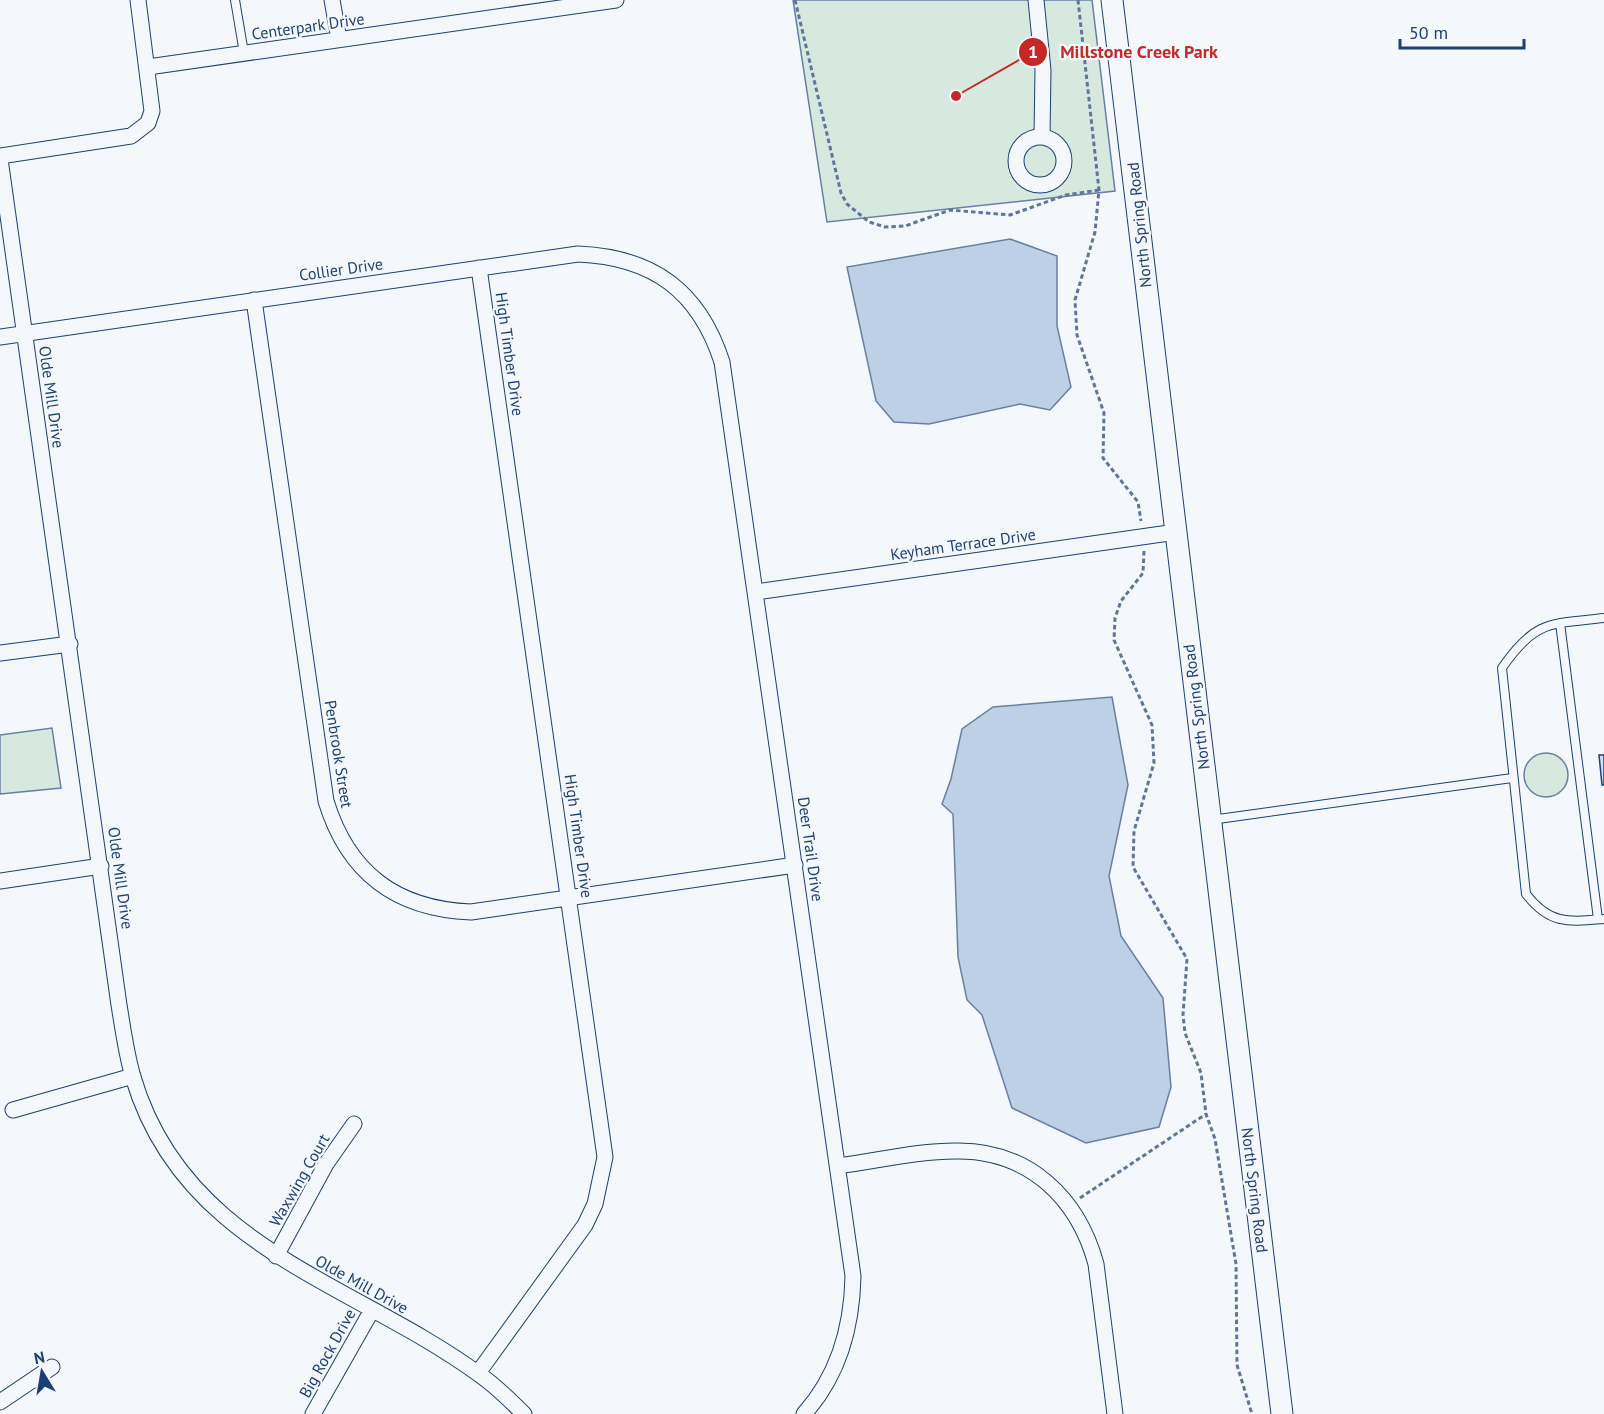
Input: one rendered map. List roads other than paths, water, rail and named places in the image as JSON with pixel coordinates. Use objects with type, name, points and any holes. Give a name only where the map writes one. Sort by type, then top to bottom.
[{"type":"main road","name":"North Spring Road","points":[[1112,0],[1282,1414]]},
{"type":"street","name":"Olde Mill Drive","points":[[138,0],[153,111],[148,123],[141,131],[131,136],[0,157],[121,1016],[133,1076],[154,1126],[183,1174],[204,1198],[244,1234],[276,1256],[478,1373],[525,1414]]},
{"type":"street","points":[[332,0],[339,39]]},
{"type":"street","name":"Centerpark Drive","points":[[148,67],[616,0]]},
{"type":"street","points":[[1036,0],[1043,70],[1042,137]]},
{"type":"street","name":"Collier Drive","points":[[0,337],[578,254],[604,255],[648,269],[680,291]]},
{"type":"street","name":"High Timber Drive","points":[[478,1373],[585,1225],[595,1204],[603,1178],[603,1133],[479,268]]},
{"type":"street","name":"Deer Trail Drive","points":[[680,291],[701,314],[714,337],[722,362],[853,1276],[853,1306],[839,1359],[828,1383],[804,1414]]},
{"type":"street","name":"Penbrook Street","points":[[254,300],[326,801],[345,846],[377,882],[398,895],[423,906],[471,912],[795,866]]},
{"type":"street","name":"Keyham Terrace Drive","points":[[756,592],[1176,532]]},
{"type":"street","points":[[0,653],[70,644]]},
{"type":"street","points":[[0,881],[101,866]]},
{"type":"street","points":[[13,1110],[133,1076]]},
{"type":"street","name":"Waxwing Court","points":[[276,1256],[326,1164],[354,1124]]},
{"type":"street","points":[[838,1166],[947,1151],[980,1152],[1006,1158],[1046,1181],[1071,1208],[1090,1241],[1096,1264],[1115,1414]]},
{"type":"street","name":"Big Rock Drive","points":[[313,1414],[372,1310]]},
{"type":"street","points":[[0,1402],[52,1367]]},
{"type":"lane","points":[[235,0],[244,53]]},
{"type":"lane","points":[[1560,623],[1601,919],[1565,922],[1535,906],[1526,894],[1502,668],[1519,644],[1531,632],[1560,623],[1604,618]]},
{"type":"lane","points":[[1210,820],[1512,778]]},
{"type":"water","points":[[1010,239],[1057,256],[1057,326],[1071,387],[1050,410],[1020,404],[929,424],[894,422],[876,401],[847,267]]},
{"type":"water","points":[[1112,697],[1128,785],[1109,876],[1121,936],[1163,998],[1171,1087],[1159,1127],[1086,1143],[1012,1108],[982,1015],[967,1000],[958,957],[953,814],[942,804],[951,779],[962,729],[993,707]]},
{"type":"place","name":"Millstone Creek Park","points":[[956,96]]}]
